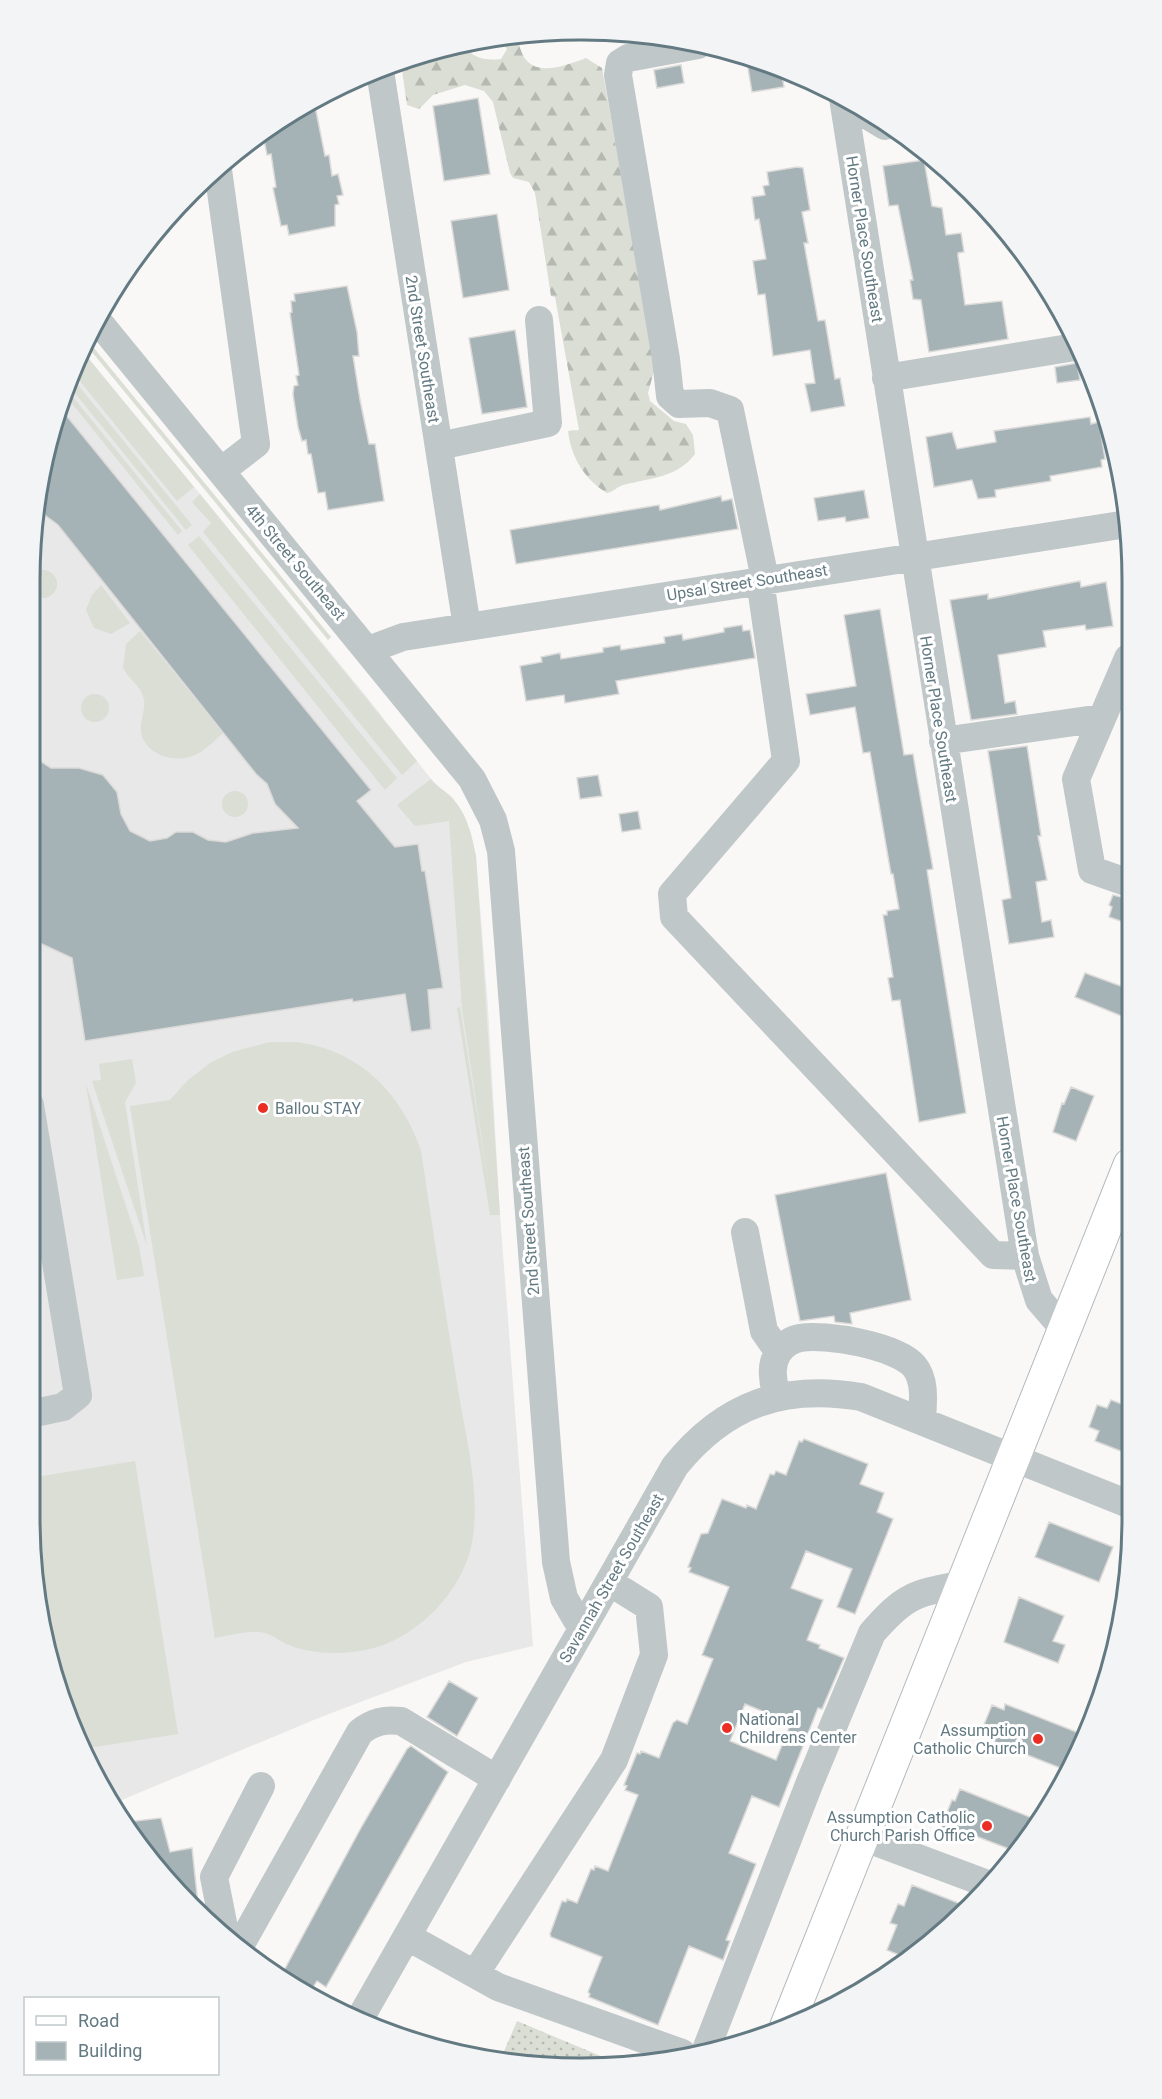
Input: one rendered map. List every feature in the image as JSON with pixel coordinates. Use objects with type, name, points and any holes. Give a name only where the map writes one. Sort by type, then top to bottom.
[{"type":"main road","points":[[791,2016],[1122,1185]]},
{"type":"street","points":[[676,49],[628,58],[620,63],[618,75],[666,359],[670,396],[679,404],[710,403],[730,410],[763,580],[786,762],[672,894],[674,917],[993,1255],[1025,1256]]},
{"type":"street","name":"2nd Street Southeast","points":[[381,79],[467,627]]},
{"type":"street","name":"Horner Place Southeast","points":[[846,110],[1025,1256],[1038,1297],[1064,1329]]},
{"type":"street","points":[[219,180],[256,444],[221,471]]},
{"type":"street","points":[[439,446],[548,423],[539,320]]},
{"type":"street","name":"4th Street Southeast","points":[[104,328],[472,779],[489,808]]},
{"type":"street","points":[[886,378],[1068,347]]},
{"type":"street","name":"Upsal Street Southeast","points":[[368,650],[403,637],[1118,525]]},
{"type":"street","points":[[1122,672],[1076,779],[1092,870],[1122,881]]},
{"type":"street","points":[[943,741],[1102,718]]},
{"type":"street","name":"2nd Street Southeast","points":[[489,808],[501,851],[556,1562],[564,1598],[582,1629]]},
{"type":"street","points":[[40,1165],[78,1395],[63,1407],[40,1412]]},
{"type":"street","points":[[744,1232],[764,1331],[778,1351]]},
{"type":"street","points":[[776,1397],[772,1365],[778,1351],[801,1337],[850,1340],[899,1355],[914,1366],[921,1380],[922,1420]]},
{"type":"street","name":"Savannah Street Southeast","points":[[364,2012],[675,1466],[689,1448],[724,1418],[755,1403],[776,1397],[808,1393],[851,1395],[872,1400],[1122,1501]]},
{"type":"street","points":[[475,1974],[614,1760],[654,1655],[650,1607],[609,1582]]},
{"type":"street","points":[[709,2043],[810,1782],[872,1633],[889,1613],[913,1594],[963,1584]]},
{"type":"street","points":[[243,1940],[360,1732],[372,1723],[388,1719],[401,1721],[497,1779]]},
{"type":"street","points":[[223,1922],[214,1877],[261,1786]]},
{"type":"street","points":[[862,1837],[980,1881]]},
{"type":"street","points":[[408,1937],[498,1987],[674,2050]]},
{"type":"shaded area","name":"Ballou STAY","points":[[89,359],[366,696],[435,784],[453,798],[470,830],[476,856],[488,1008],[500,1215],[533,1646],[466,1662],[321,1717],[121,1800],[96,1757],[69,1692],[59,1658],[45,1589],[40,1518],[40,581],[45,510],[51,476],[69,407]]},
{"type":"green space","points":[[520,44],[526,60],[542,68],[563,66],[586,58],[602,68],[652,347],[654,371],[648,393],[650,401],[674,421],[686,424],[693,435],[695,454],[680,468],[662,476],[623,485],[607,493],[585,474],[572,450],[568,431],[579,430],[555,297],[551,296],[535,193],[529,182],[513,178],[510,173],[493,102],[484,91],[465,85],[433,95],[419,109],[407,105],[402,71],[470,52],[479,58],[501,59],[507,49],[505,46]]},
{"type":"green space","points":[[94,348],[331,637],[328,640],[92,352]]},
{"type":"green space","points":[[89,359],[194,487],[177,501],[79,380]]},
{"type":"green space","points":[[78,385],[192,525],[186,530],[75,393]]},
{"type":"green space","points":[[73,397],[182,531],[178,535],[71,402]]},
{"type":"green space","points":[[200,494],[417,761],[402,775],[203,532],[211,523],[192,502]]},
{"type":"green space","points":[[199,536],[397,778],[385,790],[188,545]]},
{"type":"green space","points":[[41,570],[48,571],[56,579],[56,589],[53,594],[40,597]]},
{"type":"green space","points":[[101,585],[130,623],[111,634],[94,628],[86,610],[92,595]]},
{"type":"green space","points":[[140,631],[223,733],[197,754],[182,758],[165,757],[151,749],[142,736],[144,699],[123,668],[126,644]]},
{"type":"green space","points":[[95,694],[105,698],[109,708],[105,718],[95,722],[85,718],[81,708],[85,698]]},
{"type":"green space","points":[[431,779],[450,796],[462,811],[471,833],[476,856],[500,1215],[490,1215],[457,1008],[460,1007],[491,1200],[462,1009],[449,821],[415,826],[397,805]]},
{"type":"green space","points":[[235,791],[244,795],[248,804],[244,813],[235,817],[226,813],[222,804],[226,795]]},
{"type":"green space","points":[[270,1042],[298,1042],[324,1048],[361,1067],[391,1095],[413,1131],[421,1151],[472,1468],[475,1508],[471,1547],[466,1564],[448,1596],[421,1623],[406,1633],[374,1648],[353,1652],[309,1651],[260,1632],[215,1638],[130,1106],[170,1100],[187,1081],[210,1063],[232,1052]]},
{"type":"green space","points":[[132,1059],[136,1083],[125,1102],[147,1246],[92,1081],[101,1080],[99,1064]]},
{"type":"green space","points":[[86,1084],[139,1246],[144,1276],[117,1280]]},
{"type":"green space","points":[[135,1461],[178,1734],[92,1747],[69,1692],[51,1623],[42,1553],[40,1476]]},
{"type":"green space","points":[[517,2021],[604,2057],[546,2057],[503,2053]]},
{"type":"building","points":[[681,65],[684,83],[657,88],[654,70]]},
{"type":"building","points":[[748,67],[783,80],[784,87],[752,92]]},
{"type":"building","points":[[478,98],[490,174],[444,181],[433,106]]},
{"type":"building","points":[[316,110],[325,156],[329,155],[332,176],[338,174],[343,195],[337,196],[339,204],[335,205],[335,226],[289,235],[287,225],[281,226],[273,188],[276,187],[271,154],[267,155],[265,143]]},
{"type":"building","points":[[920,161],[925,165],[932,206],[942,208],[946,235],[961,233],[964,252],[958,253],[958,256],[965,305],[1002,301],[1008,339],[929,352],[921,300],[913,299],[910,280],[913,280],[898,205],[889,206],[883,166]]},
{"type":"building","points":[[803,168],[810,210],[802,212],[808,243],[804,243],[818,321],[825,320],[835,379],[840,378],[845,406],[811,412],[805,384],[815,383],[810,350],[773,356],[765,294],[758,295],[753,261],[766,259],[759,219],[755,220],[752,197],[765,195],[763,186],[769,185],[767,172]]},
{"type":"building","points":[[497,214],[509,290],[463,298],[451,221]]},
{"type":"building","points":[[347,286],[357,332],[359,356],[353,356],[360,400],[369,444],[375,444],[384,501],[328,510],[325,492],[318,493],[311,454],[308,454],[306,440],[302,441],[298,427],[293,394],[294,386],[298,385],[296,376],[299,375],[290,313],[292,312],[291,301],[295,301],[294,294]]},
{"type":"building","points":[[515,330],[527,407],[482,414],[469,338]]},
{"type":"building","points":[[1075,363],[1080,380],[1057,383],[1055,367]]},
{"type":"building","points":[[66,416],[371,790],[357,801],[389,840],[395,847],[418,844],[422,871],[425,871],[443,988],[428,990],[431,1029],[411,1032],[405,994],[353,1002],[352,999],[85,1041],[72,958],[40,943],[40,761],[51,768],[79,768],[103,775],[117,792],[121,814],[130,831],[150,841],[167,838],[176,832],[193,832],[208,840],[226,842],[253,833],[298,828],[275,804],[267,784],[256,774],[58,525],[46,516],[51,476]]},
{"type":"building","points":[[1090,417],[1091,424],[1098,422],[1105,459],[1101,460],[1102,467],[1050,476],[1051,481],[995,490],[996,497],[978,499],[972,480],[934,487],[926,437],[952,432],[957,449],[996,442],[994,431]]},
{"type":"building","points":[[864,490],[869,518],[846,522],[845,517],[818,521],[814,498]]},
{"type":"building","points":[[721,496],[722,501],[732,499],[738,529],[516,564],[510,530],[659,505],[660,510]]},
{"type":"building","points":[[1080,581],[1081,587],[1106,582],[1113,626],[1086,630],[1085,625],[1043,631],[1046,647],[998,655],[1005,703],[1015,701],[1017,714],[971,720],[950,600],[988,594],[988,599]]},
{"type":"building","points":[[880,609],[904,755],[913,754],[933,869],[927,870],[966,1113],[919,1122],[900,1000],[892,1001],[888,978],[893,977],[883,915],[887,915],[887,911],[899,909],[870,752],[863,753],[855,707],[810,715],[806,694],[856,686],[844,615]]},
{"type":"building","points":[[742,625],[743,631],[750,630],[755,658],[616,681],[619,694],[565,703],[564,695],[526,701],[520,666],[542,662],[541,657],[560,653],[561,659],[603,652],[603,648],[620,645],[621,650],[665,643],[664,637],[682,634],[683,640],[724,632],[724,628]]},
{"type":"building","points":[[1027,746],[1041,836],[1038,836],[1047,880],[1036,882],[1042,922],[1051,920],[1054,937],[1009,944],[1002,900],[1011,898],[988,751]]},
{"type":"building","points":[[598,775],[602,796],[580,799],[577,778]]},
{"type":"building","points":[[638,811],[641,829],[622,832],[619,814]]},
{"type":"building","points":[[1113,895],[1122,897],[1122,922],[1109,917],[1112,907],[1109,905]]},
{"type":"building","points":[[1085,973],[1122,986],[1122,1016],[1075,997]]},
{"type":"building","points":[[1071,1087],[1094,1096],[1076,1141],[1053,1132],[1062,1103],[1064,1104]]},
{"type":"building","points":[[886,1173],[911,1300],[850,1313],[852,1324],[835,1322],[834,1316],[800,1321],[775,1195]]},
{"type":"building","points":[[1111,1400],[1122,1404],[1122,1452],[1095,1441],[1099,1431],[1089,1427],[1097,1405],[1107,1408]]},
{"type":"building","points":[[804,1439],[868,1464],[860,1484],[884,1493],[877,1512],[893,1519],[855,1614],[837,1607],[852,1569],[806,1551],[791,1588],[823,1600],[807,1640],[820,1645],[819,1648],[844,1658],[822,1709],[818,1708],[779,1807],[752,1796],[729,1853],[756,1864],[726,1940],[730,1941],[723,1960],[689,1946],[658,2025],[589,1997],[588,1992],[602,1957],[551,1937],[550,1934],[562,1901],[566,1902],[567,1899],[577,1903],[591,1869],[594,1870],[595,1866],[608,1871],[638,1795],[625,1790],[627,1786],[624,1785],[637,1753],[640,1754],[641,1751],[659,1758],[673,1723],[677,1720],[687,1724],[713,1659],[702,1655],[729,1587],[689,1572],[691,1568],[688,1567],[701,1534],[708,1533],[722,1499],[746,1508],[747,1505],[756,1509],[770,1474],[774,1475],[776,1471],[786,1475],[799,1441],[802,1442]],"holes":[[[745,1704],[791,1723],[776,1760],[730,1741]]]},
{"type":"building","points":[[1049,1522],[1113,1547],[1099,1582],[1035,1557]]},
{"type":"building","points":[[1019,1597],[1064,1616],[1053,1641],[1065,1645],[1058,1663],[1004,1642]]},
{"type":"building","points":[[449,1681],[478,1698],[457,1736],[427,1717]]},
{"type":"building","name":"Assumption Catholic Church","points":[[1005,1704],[1077,1732],[1060,1768],[992,1741],[993,1737],[981,1732],[992,1705],[1004,1710]]},
{"type":"building","points":[[411,1746],[448,1772],[326,1987],[317,1981],[313,1987],[285,1969],[362,1826],[407,1749]]},
{"type":"building","name":"Assumption Catholic Church Parish Office","points":[[960,1789],[1030,1817],[1009,1849],[965,1832],[962,1841],[939,1833],[952,1800],[955,1801]]},
{"type":"building","points":[[161,1818],[170,1852],[192,1848],[197,1898],[152,1847],[134,1821]]},
{"type":"building","points":[[912,1885],[959,1903],[899,1955],[887,1950],[897,1925],[890,1923],[898,1904],[904,1906]]},
{"type":"place","name":"Ballou STAY","points":[[263,1108]]},
{"type":"place","name":"National Childrens Center","points":[[727,1728]]},
{"type":"place","name":"Assumption Catholic Church","points":[[1038,1739]]},
{"type":"place","name":"Assumption Catholic Church Parish Office","points":[[987,1826]]}]
